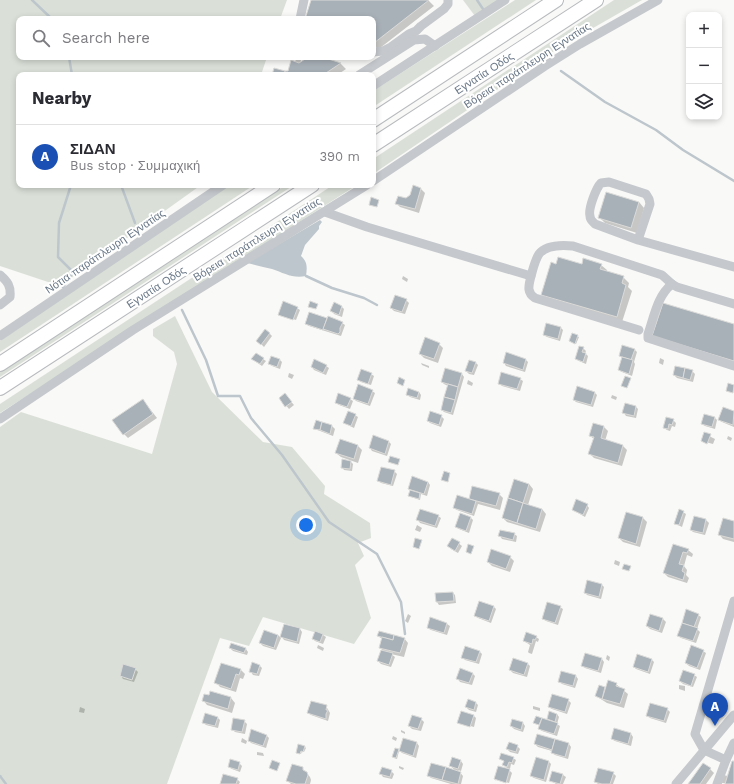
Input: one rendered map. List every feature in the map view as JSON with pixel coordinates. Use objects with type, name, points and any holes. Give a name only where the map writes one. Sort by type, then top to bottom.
[{"type":"highway","name":"Εγνατία Οδός","points":[[376,118],[556,0]]},
{"type":"highway","name":"Εγνατία Οδός","points":[[376,143],[596,0]]},
{"type":"highway","name":"Εγνατία Οδός","points":[[0,364],[268,188]]},
{"type":"highway","name":"Εγνατία Οδός","points":[[0,388],[307,188]]},
{"type":"street","points":[[301,16],[304,0]]},
{"type":"street","points":[[364,72],[410,42],[417,35],[421,26],[444,9],[448,4],[448,0]]},
{"type":"street","points":[[376,84],[505,0]]},
{"type":"street","name":"Βόρεια παράπλευρη Εγνατίας","points":[[376,179],[545,66],[580,44],[658,0]]},
{"type":"street","points":[[376,52],[383,51],[391,47],[409,34],[417,35],[435,46]]},
{"type":"street","points":[[638,240],[650,204],[646,194],[609,182],[602,183],[597,187],[589,214],[591,220],[595,224],[638,240],[734,267]]},
{"type":"street","name":"Νότια παράπλευρη Εγνατίας","points":[[0,336],[219,188]]},
{"type":"street","name":"Βόρεια παράπλευρη Εγνατίας","points":[[0,419],[133,330],[362,188]]},
{"type":"street","points":[[325,212],[366,227],[531,276]]},
{"type":"street","points":[[639,330],[531,296],[528,290],[531,276],[541,252],[548,248],[564,245],[577,247],[662,275],[672,284],[734,304]]},
{"type":"street","points":[[0,275],[10,285],[10,297],[0,305]]},
{"type":"street","points":[[672,284],[661,295],[648,338],[734,366]]},
{"type":"street","points":[[726,760],[704,750],[695,734],[734,601]]},
{"type":"street","points":[[676,784],[734,715]]},
{"type":"street","points":[[717,784],[734,743]]},
{"type":"shaded area","points":[[0,0],[287,0],[281,16],[16,16],[16,60],[266,60],[262,72],[16,72],[16,188],[197,188],[60,286],[0,266]]},
{"type":"shaded area","points":[[463,0],[498,0],[475,16]]},
{"type":"shaded area","points":[[515,0],[536,0],[376,105],[376,89]]},
{"type":"shaded area","points":[[614,0],[642,0],[560,47],[376,172],[376,157]]},
{"type":"shaded area","points":[[224,188],[249,188],[0,352],[0,341]]},
{"type":"shaded area","points":[[281,188],[289,188],[0,377],[0,372]]},
{"type":"shaded area","points":[[328,188],[352,188],[0,413],[0,404]]},
{"type":"shaded area","points":[[320,220],[322,222],[319,229],[305,245],[301,256],[306,263],[306,276],[293,276],[247,263]]},
{"type":"shaded area","points":[[175,316],[212,392],[263,442],[292,447],[325,486],[324,494],[370,523],[371,538],[358,543],[364,556],[355,565],[371,618],[354,644],[263,617],[249,646],[220,638],[167,784],[0,784],[0,427],[21,412],[152,454],[177,364],[174,352],[153,336],[153,329]]},
{"type":"building","points":[[311,0],[429,0],[376,41],[376,16],[306,16]]},
{"type":"building","points":[[291,60],[299,63],[304,60],[332,60],[341,63],[328,72],[285,72],[288,71]]},
{"type":"building","points":[[274,68],[285,71],[285,72],[273,72]]},
{"type":"building","points":[[413,185],[421,188],[415,209],[395,204],[398,196],[406,198],[410,195]]},
{"type":"building","points":[[606,192],[639,202],[631,228],[598,218]]},
{"type":"building","points":[[371,197],[379,200],[377,207],[369,205]]},
{"type":"building","points":[[558,257],[582,264],[583,258],[602,264],[600,269],[624,276],[622,283],[626,285],[617,317],[541,295],[551,262],[556,264]]},
{"type":"building","points":[[395,295],[407,299],[402,312],[390,308]]},
{"type":"building","points":[[283,301],[298,307],[293,320],[278,315]]},
{"type":"building","points":[[310,301],[318,304],[316,309],[308,307]]},
{"type":"building","points":[[334,302],[342,306],[339,315],[330,311]]},
{"type":"building","points":[[663,303],[734,324],[734,361],[652,336]]},
{"type":"building","points":[[309,312],[327,318],[323,330],[305,324]]},
{"type":"building","points":[[328,316],[343,322],[338,334],[323,329]]},
{"type":"building","points":[[546,323],[561,327],[558,339],[543,335]]},
{"type":"building","points":[[265,329],[270,333],[261,345],[256,341]]},
{"type":"building","points":[[572,333],[578,335],[575,344],[569,341]]},
{"type":"building","points":[[425,337],[440,343],[434,359],[419,354]]},
{"type":"building","points":[[622,345],[635,349],[631,360],[619,356]]},
{"type":"building","points":[[579,346],[584,347],[582,352],[586,353],[583,362],[575,359]]},
{"type":"building","points":[[506,352],[526,359],[523,370],[503,363]]},
{"type":"building","points":[[256,353],[264,358],[260,364],[251,359]]},
{"type":"building","points":[[271,356],[280,359],[277,367],[268,364]]},
{"type":"building","points":[[622,357],[633,360],[629,374],[618,370]]},
{"type":"building","points":[[314,359],[327,365],[323,373],[311,367]]},
{"type":"building","points":[[469,360],[476,362],[472,373],[465,371]]},
{"type":"building","points":[[675,366],[685,368],[683,378],[673,375]]},
{"type":"building","points":[[445,368],[462,373],[458,387],[441,382]]},
{"type":"building","points":[[685,368],[693,370],[690,380],[683,378]]},
{"type":"building","points":[[361,369],[372,373],[368,384],[357,380]]},
{"type":"building","points":[[501,372],[521,378],[517,389],[498,384]]},
{"type":"building","points":[[625,376],[631,378],[627,388],[621,386]]},
{"type":"building","points":[[399,377],[405,380],[403,386],[397,383]]},
{"type":"building","points":[[728,383],[734,385],[733,393],[726,391]]},
{"type":"building","points":[[358,384],[373,390],[368,404],[353,399]]},
{"type":"building","points":[[448,384],[458,387],[455,400],[444,397]]},
{"type":"building","points":[[577,386],[595,392],[591,405],[573,400]]},
{"type":"building","points":[[408,388],[419,392],[417,398],[406,395]]},
{"type":"building","points":[[285,393],[292,402],[285,407],[279,398]]},
{"type":"building","points":[[338,393],[351,398],[347,407],[335,403]]},
{"type":"building","points":[[444,397],[455,400],[451,413],[441,410]]},
{"type":"building","points":[[143,399],[153,414],[123,435],[112,420]]},
{"type":"building","points":[[625,403],[636,406],[634,416],[622,413]]},
{"type":"building","points":[[723,407],[734,411],[733,425],[718,420]]},
{"type":"building","points":[[348,411],[356,414],[351,426],[343,423]]},
{"type":"building","points":[[430,411],[442,415],[439,425],[427,421]]},
{"type":"building","points":[[704,414],[715,417],[712,427],[701,424]]},
{"type":"building","points":[[666,417],[674,419],[672,425],[669,424],[668,429],[663,428]]},
{"type":"building","points":[[316,420],[322,422],[320,430],[313,429]]},
{"type":"building","points":[[322,422],[332,425],[330,434],[320,430]]},
{"type":"building","points":[[593,423],[604,426],[601,438],[623,445],[618,463],[588,454],[594,437],[589,436]]},
{"type":"building","points":[[704,432],[711,434],[707,444],[701,441]]},
{"type":"building","points":[[373,435],[389,441],[385,454],[369,448]]},
{"type":"building","points":[[340,439],[358,445],[354,459],[335,453]]},
{"type":"building","points":[[390,456],[400,459],[398,465],[388,462]]},
{"type":"building","points":[[342,459],[351,461],[350,469],[341,468]]},
{"type":"building","points":[[381,467],[395,470],[391,485],[377,481]]},
{"type":"building","points":[[444,471],[450,473],[448,482],[441,480]]},
{"type":"building","points":[[412,476],[428,482],[424,494],[408,489]]},
{"type":"building","points":[[514,479],[529,484],[523,503],[508,498]]},
{"type":"building","points":[[472,486],[500,493],[496,506],[469,499]]},
{"type":"building","points":[[410,490],[420,493],[419,499],[408,496]]},
{"type":"building","points":[[457,495],[476,501],[472,514],[453,508]]},
{"type":"building","points":[[508,498],[523,503],[517,523],[502,518]]},
{"type":"building","points":[[576,499],[588,504],[583,515],[572,510]]},
{"type":"building","points":[[523,503],[542,509],[536,529],[517,523]]},
{"type":"building","points":[[420,509],[439,515],[435,526],[416,520]]},
{"type":"building","points":[[679,509],[684,511],[679,525],[674,524]]},
{"type":"building","points":[[626,512],[643,517],[636,544],[618,538]]},
{"type":"building","points":[[460,513],[471,517],[466,531],[455,527]]},
{"type":"building","points":[[694,516],[706,519],[703,533],[690,530]]},
{"type":"building","points":[[723,518],[734,521],[734,539],[718,535]]},
{"type":"building","points":[[500,530],[515,533],[513,540],[498,536]]},
{"type":"building","points":[[415,538],[422,540],[419,549],[413,547]]},
{"type":"building","points":[[452,538],[460,542],[455,551],[447,546]]},
{"type":"building","points":[[468,544],[474,546],[471,554],[466,552]]},
{"type":"building","points":[[673,544],[689,549],[687,553],[683,552],[679,564],[684,565],[682,571],[685,573],[683,580],[663,573]]},
{"type":"building","points":[[491,549],[511,556],[506,569],[487,562]]},
{"type":"building","points":[[624,564],[631,566],[629,571],[622,569]]},
{"type":"building","points":[[587,580],[602,584],[599,597],[584,593]]},
{"type":"building","points":[[453,592],[454,601],[436,602],[435,593]]},
{"type":"building","points":[[479,601],[494,606],[489,621],[474,616]]},
{"type":"building","points":[[547,602],[561,606],[555,623],[542,619]]},
{"type":"building","points":[[686,609],[699,614],[694,627],[682,623]]},
{"type":"building","points":[[650,614],[663,618],[659,631],[646,626]]},
{"type":"building","points":[[430,617],[447,623],[444,633],[427,628]]},
{"type":"building","points":[[682,623],[698,628],[693,641],[677,636]]},
{"type":"building","points":[[284,624],[300,628],[297,642],[280,637]]},
{"type":"building","points":[[264,630],[278,635],[274,648],[259,643]]},
{"type":"building","points":[[315,631],[323,634],[320,642],[312,639]]},
{"type":"building","points":[[379,631],[394,635],[393,640],[377,636]]},
{"type":"building","points":[[526,632],[537,636],[535,640],[533,639],[532,644],[523,641]]},
{"type":"building","points":[[394,635],[405,638],[400,653],[379,648],[382,637],[393,640]]},
{"type":"building","points":[[231,643],[246,648],[244,653],[229,648]]},
{"type":"building","points":[[691,645],[704,650],[697,668],[685,663]]},
{"type":"building","points":[[465,646],[480,651],[476,662],[461,658]]},
{"type":"building","points":[[381,650],[393,653],[389,665],[377,661]]},
{"type":"building","points":[[585,653],[602,658],[598,671],[581,666]]},
{"type":"building","points":[[637,654],[652,659],[648,672],[633,667]]},
{"type":"building","points":[[513,658],[528,663],[524,675],[509,670]]},
{"type":"building","points":[[252,662],[260,665],[257,674],[249,672]]},
{"type":"building","points":[[221,663],[241,669],[239,675],[236,674],[231,689],[214,683]]},
{"type":"building","points":[[123,664],[136,668],[132,680],[120,676]]},
{"type":"building","points":[[460,668],[473,673],[469,683],[456,679]]},
{"type":"building","points":[[683,670],[695,674],[691,686],[679,681]]},
{"type":"building","points":[[561,671],[576,675],[573,686],[558,682]]},
{"type":"building","points":[[608,680],[617,683],[616,686],[625,689],[620,704],[602,699]]},
{"type":"building","points":[[599,685],[605,687],[602,699],[595,696]]},
{"type":"building","points":[[210,691],[231,697],[228,709],[202,701],[204,694],[209,695]]},
{"type":"building","points":[[552,694],[569,699],[565,712],[548,707]]},
{"type":"building","points":[[468,699],[476,702],[474,710],[465,707]]},
{"type":"building","points":[[311,701],[327,705],[326,710],[328,710],[326,719],[307,713]]},
{"type":"building","points":[[650,703],[668,708],[664,721],[646,716]]},
{"type":"building","points":[[461,711],[474,715],[470,727],[457,723]]},
{"type":"building","points":[[549,711],[557,714],[555,722],[547,719]]},
{"type":"building","points":[[205,713],[218,717],[215,726],[202,723]]},
{"type":"building","points":[[412,715],[422,718],[418,729],[408,726]]},
{"type":"building","points":[[536,716],[542,718],[539,725],[533,723]]},
{"type":"building","points":[[233,718],[245,720],[242,732],[231,730]]},
{"type":"building","points":[[542,718],[558,723],[554,734],[538,729]]},
{"type":"building","points":[[512,719],[523,722],[521,730],[510,726]]},
{"type":"building","points":[[614,728],[631,733],[628,744],[611,739]]},
{"type":"building","points":[[251,729],[267,735],[263,746],[248,741]]},
{"type":"building","points":[[537,734],[555,739],[552,750],[534,744]]},
{"type":"building","points":[[403,738],[417,742],[413,756],[399,751]]},
{"type":"building","points":[[555,739],[569,743],[565,757],[551,753]]},
{"type":"building","points":[[509,742],[518,745],[516,752],[506,749]]},
{"type":"building","points":[[298,744],[305,746],[303,752],[301,751],[300,754],[296,753]]},
{"type":"building","points":[[395,748],[399,749],[396,758],[392,757]]},
{"type":"building","points":[[501,753],[514,757],[512,763],[509,762],[507,767],[502,765],[504,761],[499,759]]},
{"type":"building","points":[[452,757],[461,760],[458,769],[449,766]]},
{"type":"building","points":[[536,757],[549,761],[544,780],[530,776]]},
{"type":"building","points":[[230,759],[240,762],[238,770],[228,767]]},
{"type":"building","points":[[272,760],[280,763],[277,771],[269,768]]},
{"type":"building","points":[[732,761],[734,761],[734,784],[725,784]]},
{"type":"building","points":[[431,763],[446,767],[442,780],[427,776]]},
{"type":"building","points":[[703,763],[711,768],[700,784],[688,784]]},
{"type":"building","points":[[292,764],[303,767],[303,770],[307,772],[308,775],[305,784],[296,784],[286,781]]},
{"type":"building","points":[[498,766],[510,769],[506,783],[494,779]]},
{"type":"building","points":[[382,767],[392,770],[390,777],[379,774]]},
{"type":"building","points":[[446,767],[461,772],[458,784],[442,780]]},
{"type":"building","points":[[598,768],[614,772],[610,784],[594,782]]},
{"type":"building","points":[[552,771],[563,774],[560,784],[549,781]]},
{"type":"building","points":[[223,774],[238,778],[236,784],[220,784]]},
{"type":"waterway","points":[[32,0],[49,16]]},
{"type":"waterway","points":[[477,0],[483,9]]},
{"type":"waterway","points":[[70,60],[72,72]]},
{"type":"waterway","points":[[561,71],[605,102],[656,130],[683,150],[734,181]]},
{"type":"waterway","points":[[63,287],[73,272],[58,257],[59,223],[70,188]]},
{"type":"waterway","points":[[122,188],[135,223]]},
{"type":"waterway","points":[[306,276],[332,288],[364,298],[377,305]]},
{"type":"waterway","points":[[182,310],[206,360],[218,396],[240,396],[251,418],[282,455],[329,522],[377,554],[401,602],[405,634]]},
{"type":"waterway","points":[[0,776],[6,784]]},
{"type":"place","name":"ΣΙΔΑΝ","points":[[715,726]]}]
